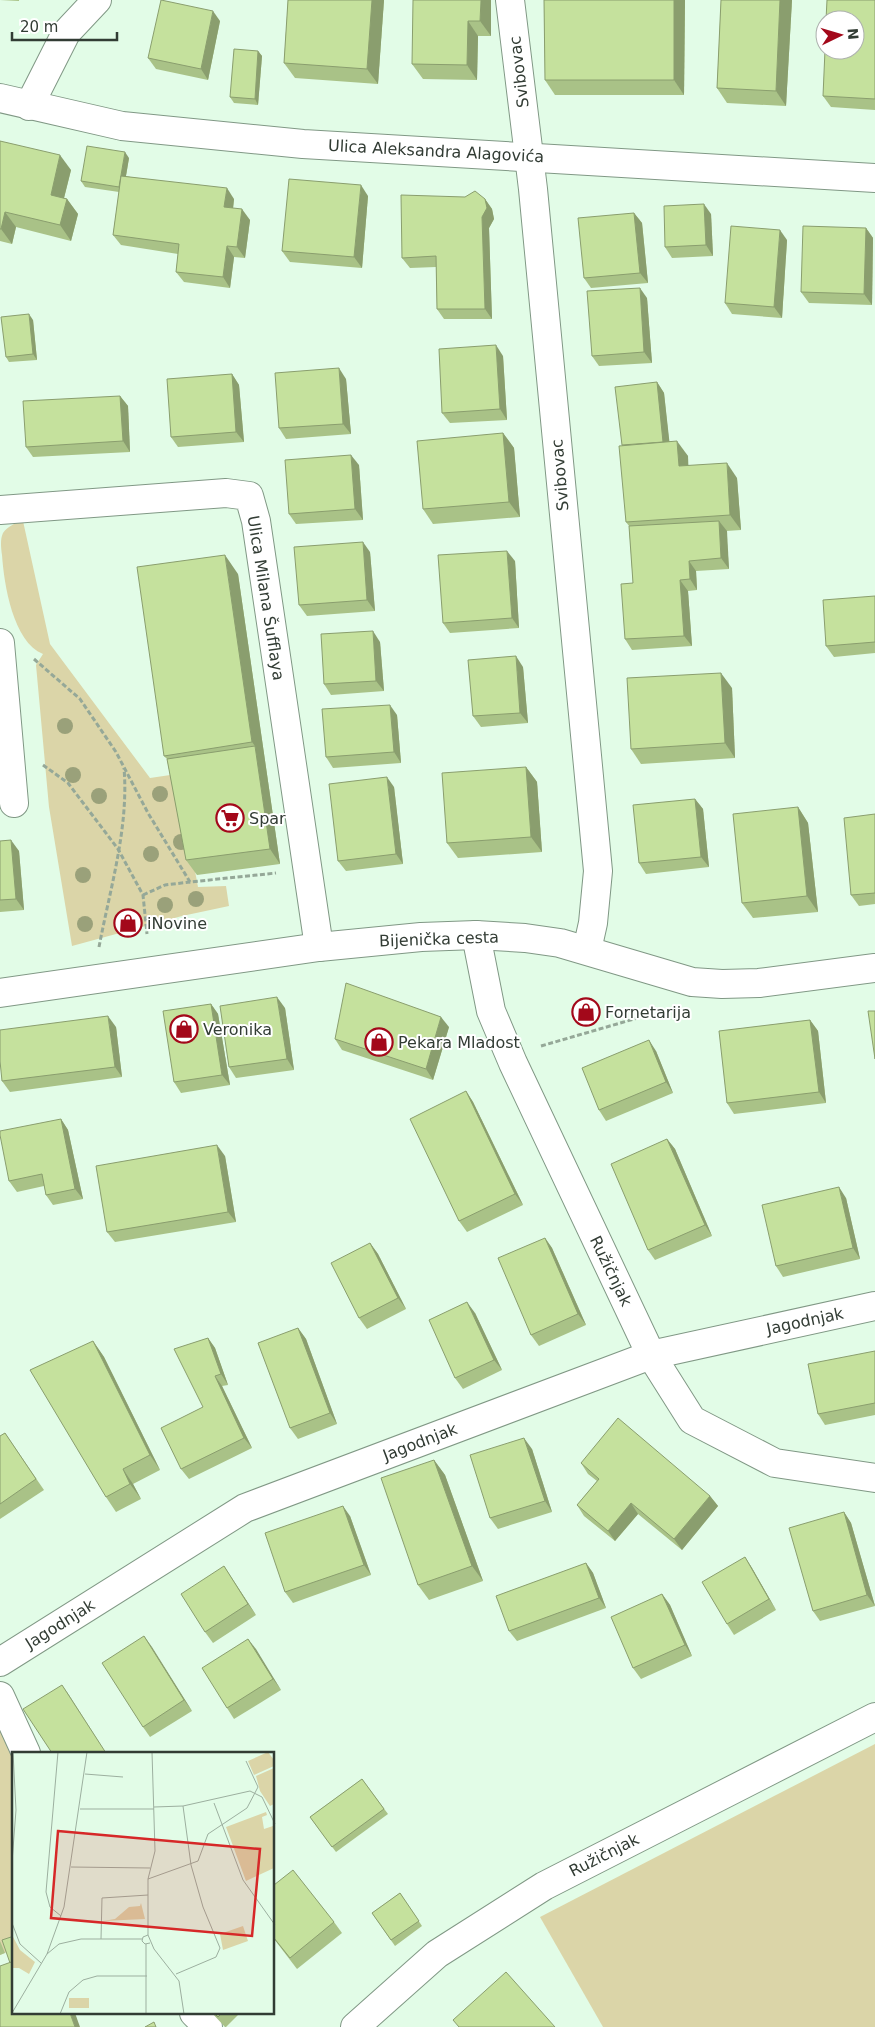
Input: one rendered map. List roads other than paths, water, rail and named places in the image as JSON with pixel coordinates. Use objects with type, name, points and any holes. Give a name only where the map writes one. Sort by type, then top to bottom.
[{"type":"street","points":[[28,106],[66,34],[98,0]]},
{"type":"street","name":"Svibovac","points":[[510,0],[529,156],[598,871],[595,904],[587,950]]},
{"type":"street","name":"Ulica Aleksandra Alagovića","points":[[0,98],[28,106],[141,128],[303,144],[875,178]]},
{"type":"street","name":"Ulica Milana Šufflaya","points":[[0,510],[226,493],[249,496],[256,521],[319,947]]},
{"type":"street","points":[[0,643],[14,803]]},
{"type":"street","name":"Bijenička cesta","points":[[0,993],[319,947],[421,937],[476,935],[525,938],[587,950],[649,971],[692,982],[722,984],[759,983],[875,968]]},
{"type":"street","name":"Ružičnjak","points":[[476,935],[486,993],[502,1038],[557,1159],[651,1355],[692,1420],[775,1463],[875,1478]]},
{"type":"street","name":"Jagodnjak","points":[[0,1662],[244,1508],[651,1355],[875,1306]]},
{"type":"street","points":[[0,1696],[26,1752]]},
{"type":"street","name":"Ružičnjak","points":[[355,2027],[437,1954],[544,1886],[875,1717]]},
{"type":"street","points":[[195,2014],[208,2027]]},
{"type":"place","name":"Spar","points":[[230,818]]},
{"type":"place","name":"iNovine","points":[[128,923]]},
{"type":"place","name":"Fornetarija","points":[[586,1012]]},
{"type":"place","name":"Veronika","points":[[184,1029]]},
{"type":"place","name":"Pekara Mladost","points":[[379,1042]]}]
